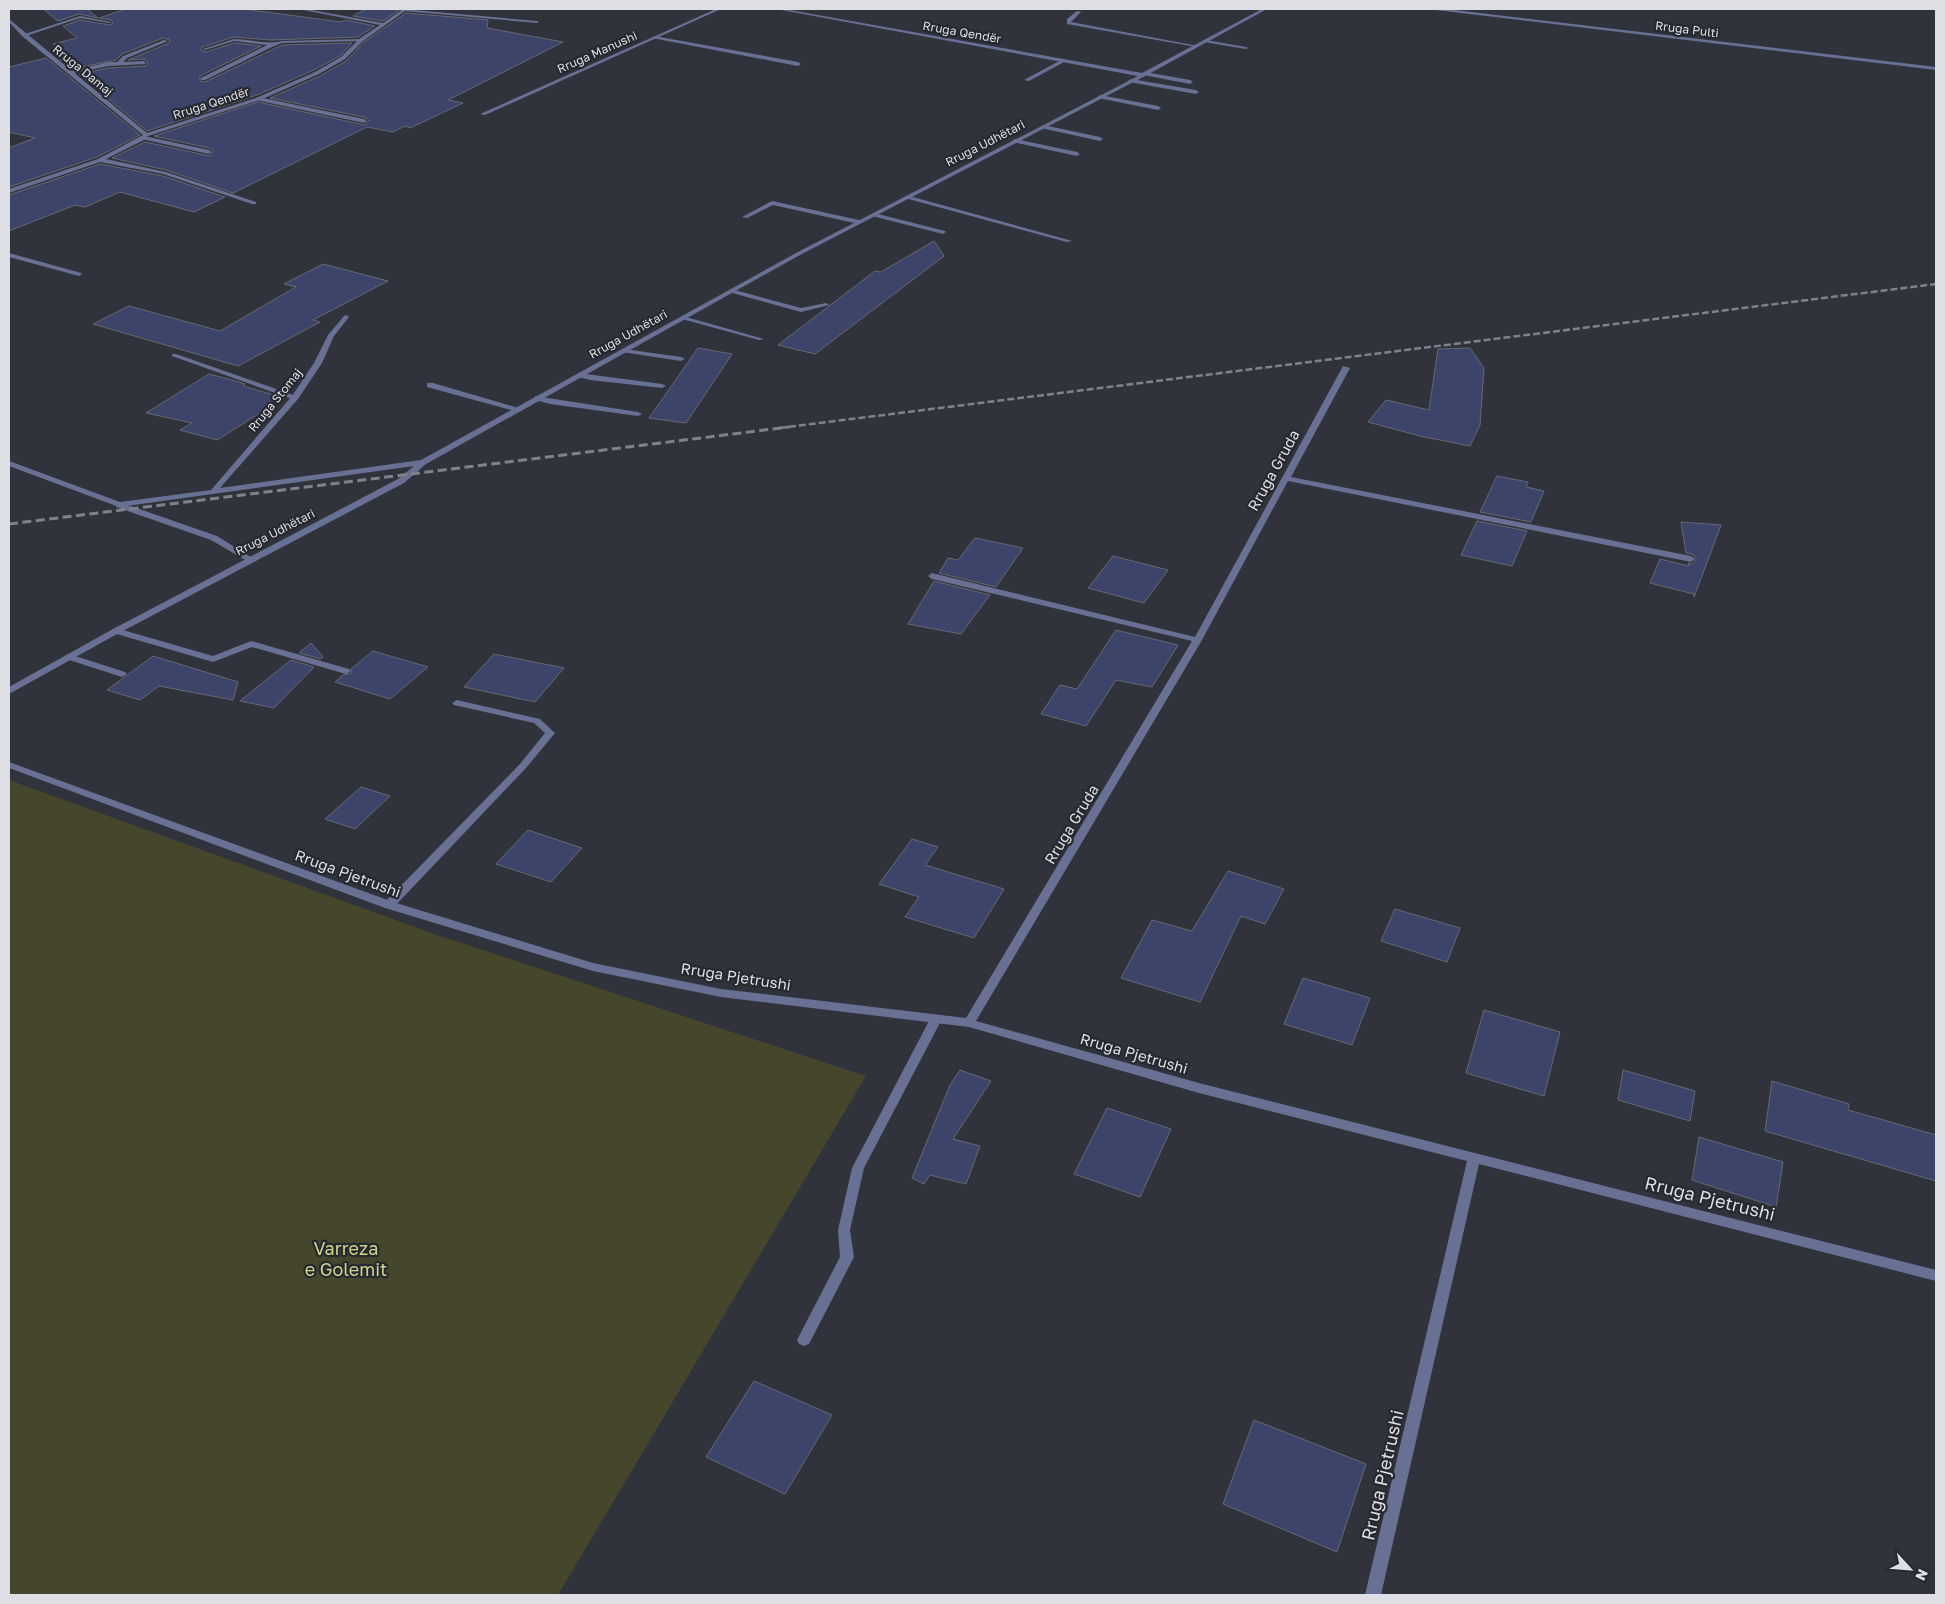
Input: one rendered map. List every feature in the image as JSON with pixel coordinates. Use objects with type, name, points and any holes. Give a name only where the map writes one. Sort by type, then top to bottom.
[{"type":"street","points":[[303,9],[382,24]]},
{"type":"street","points":[[405,9],[537,22]]},
{"type":"street","name":"Rruga Qendër","points":[[9,192],[100,160],[145,136],[258,98],[318,73],[343,58],[360,40],[405,9]]},
{"type":"street","name":"Rruga Manushi","points":[[483,114],[719,9]]},
{"type":"street","name":"Rruga Qendër","points":[[778,9],[1190,82]]},
{"type":"street","name":"Rruga Udhëtari","points":[[9,691],[250,559],[401,481],[424,462],[731,291],[1265,9]]},
{"type":"street","name":"Rruga Pulti","points":[[1436,9],[1936,69]]},
{"type":"street","points":[[1078,12],[1071,18],[1069,23],[1196,46]]},
{"type":"street","points":[[24,35],[80,17],[109,22]]},
{"type":"street","name":"Rruga Damaj","points":[[9,20],[24,35],[145,136]]},
{"type":"street","points":[[654,37],[798,64]]},
{"type":"street","points":[[205,49],[234,40],[275,45]]},
{"type":"street","points":[[203,79],[275,45],[294,41],[360,40]]},
{"type":"street","points":[[118,64],[125,57],[166,41]]},
{"type":"street","points":[[1206,41],[1246,48]]},
{"type":"street","points":[[1027,80],[1064,61]]},
{"type":"street","points":[[70,72],[118,64],[144,63]]},
{"type":"street","points":[[1183,87],[1197,77]]},
{"type":"street","points":[[1131,81],[1196,92]]},
{"type":"street","points":[[1100,97],[1158,108]]},
{"type":"street","points":[[258,98],[364,122]]},
{"type":"street","points":[[1043,127],[1100,139]]},
{"type":"street","points":[[145,136],[209,152]]},
{"type":"street","points":[[1015,141],[1077,154]]},
{"type":"street","points":[[100,160],[164,174],[254,203]]},
{"type":"street","points":[[907,197],[1069,241]]},
{"type":"street","points":[[745,217],[772,202],[859,222]]},
{"type":"street","points":[[874,215],[943,232]]},
{"type":"street","points":[[9,255],[79,274]]},
{"type":"street","points":[[731,291],[801,310],[826,306]]},
{"type":"street","name":"Rruga Stomaj","points":[[213,492],[295,397],[318,363],[331,335],[346,317]]},
{"type":"street","points":[[684,318],[761,339]]},
{"type":"street","points":[[624,351],[681,359]]},
{"type":"street","points":[[174,354],[295,397]]},
{"type":"street","name":"Rruga Gruda","points":[[969,1023],[1198,640],[1346,368]]},
{"type":"street","points":[[581,375],[590,378],[662,386]]},
{"type":"street","points":[[430,385],[518,409]]},
{"type":"street","points":[[538,398],[550,402],[638,414]]},
{"type":"street","points":[[119,504],[424,462]]},
{"type":"street","points":[[9,463],[214,538],[250,559]]},
{"type":"street","points":[[1286,478],[1691,559]]},
{"type":"street","points":[[932,576],[1198,640]]},
{"type":"street","points":[[116,631],[213,659],[251,644],[346,672]]},
{"type":"street","points":[[69,657],[122,674]]},
{"type":"street","points":[[389,906],[523,766],[550,733],[537,721],[457,703]]},
{"type":"street","name":"Rruga Pjetrushi","points":[[9,765],[389,906],[593,967],[721,993],[969,1023],[1199,1088],[1936,1275]]},
{"type":"street","points":[[804,1340],[846,1256],[844,1230],[858,1168],[936,1019]]},
{"type":"street","name":"Rruga Pjetrushi","points":[[1374,1595],[1474,1159]]},
{"type":"green space","name":"Varreza e Golemit","points":[[9,780],[437,935],[866,1076],[558,1595],[9,1595]]},
{"type":"building","points":[[43,9],[87,9],[98,18],[79,14],[58,21]]},
{"type":"building","points":[[126,9],[243,9],[341,22],[345,20],[375,26],[358,37],[270,40],[234,37],[202,47],[201,50],[206,52],[234,43],[261,46],[200,76],[200,81],[205,82],[282,45],[352,43],[340,56],[314,70],[257,95],[147,131],[79,74],[109,68],[146,66],[148,63],[144,59],[128,60],[169,43],[170,40],[163,38],[122,54],[116,60],[72,69],[56,56],[64,54],[53,44],[77,38],[63,26],[80,20],[110,25],[113,23],[111,20],[99,18]]},
{"type":"building","points":[[366,9],[399,10],[383,21],[353,16]]},
{"type":"building","points":[[406,13],[488,20],[487,28],[563,42],[448,100],[463,103],[410,128],[405,126],[393,132],[367,127],[233,193],[166,170],[112,158],[145,142],[210,156],[214,151],[209,148],[154,136],[258,102],[365,125],[369,120],[364,117],[270,98],[320,76],[346,61],[364,42]]},
{"type":"building","points":[[46,58],[140,135],[97,157],[9,187],[9,148],[35,138],[9,132],[9,67]]},
{"type":"building","points":[[100,164],[163,176],[225,197],[194,212],[120,192],[85,207],[75,205],[9,231],[9,195]]},
{"type":"building","points":[[934,241],[944,256],[815,354],[778,345],[875,271],[881,272]]},
{"type":"building","points":[[323,264],[388,281],[313,320],[320,322],[238,366],[93,324],[129,306],[220,331],[296,287],[284,284]]},
{"type":"building","points":[[698,348],[732,354],[686,423],[649,418]]},
{"type":"building","points":[[1470,348],[1484,368],[1480,425],[1470,446],[1420,436],[1368,422],[1386,400],[1429,410],[1438,349]]},
{"type":"building","points":[[209,374],[236,381],[245,384],[243,386],[284,398],[217,440],[180,430],[192,423],[146,413]]},
{"type":"building","points":[[1497,476],[1528,482],[1526,487],[1544,491],[1531,522],[1480,512]]},
{"type":"building","points":[[1477,521],[1527,531],[1512,566],[1461,555]]},
{"type":"building","points":[[1681,522],[1721,525],[1694,597],[1694,594],[1650,583],[1660,559],[1689,566],[1688,563],[1692,564],[1696,560],[1692,554],[1686,553]]},
{"type":"building","points":[[975,538],[1023,548],[996,587],[939,573],[948,558],[958,560]]},
{"type":"building","points":[[1113,556],[1168,570],[1144,603],[1088,588]]},
{"type":"building","points":[[934,581],[990,595],[961,634],[908,624]]},
{"type":"building","points":[[1116,630],[1178,645],[1152,687],[1116,680],[1086,726],[1041,714],[1060,685],[1077,689]]},
{"type":"building","points":[[311,643],[323,657],[321,659],[299,653]]},
{"type":"building","points":[[373,651],[428,667],[390,699],[335,682],[343,675],[352,673],[351,669]]},
{"type":"building","points":[[494,654],[564,668],[535,702],[464,687]]},
{"type":"building","points":[[153,656],[238,682],[233,700],[159,686],[140,700],[107,690]]},
{"type":"building","points":[[291,660],[314,667],[274,708],[240,701]]},
{"type":"building","points":[[361,787],[390,796],[355,829],[325,819]]},
{"type":"building","points":[[528,830],[582,848],[551,882],[496,864]]},
{"type":"building","points":[[912,839],[938,847],[925,865],[1004,889],[974,938],[905,917],[919,897],[879,884]]},
{"type":"building","points":[[1228,871],[1284,889],[1265,924],[1241,916],[1200,1002],[1121,978],[1152,920],[1192,931]]},
{"type":"building","points":[[1395,909],[1460,928],[1447,962],[1381,941]]},
{"type":"building","points":[[1303,978],[1370,998],[1352,1045],[1284,1024]]},
{"type":"building","points":[[1484,1010],[1560,1032],[1544,1096],[1466,1073]]},
{"type":"building","points":[[960,1070],[991,1081],[953,1139],[980,1146],[966,1184],[930,1175],[924,1184],[912,1178],[950,1085]]},
{"type":"building","points":[[1623,1070],[1695,1091],[1690,1121],[1618,1100]]},
{"type":"building","points":[[1772,1081],[1849,1104],[1848,1110],[1936,1135],[1936,1181],[1765,1131]]},
{"type":"building","points":[[1107,1108],[1171,1129],[1140,1197],[1074,1174]]},
{"type":"building","points":[[1699,1137],[1783,1162],[1776,1207],[1692,1180]]},
{"type":"building","points":[[754,1381],[832,1415],[785,1494],[706,1457]]},
{"type":"building","points":[[1254,1420],[1366,1464],[1337,1552],[1223,1504]]},
{"type":"railway","points":[[779,428],[1936,284]]},
{"type":"railway","points":[[9,524],[789,427]]}]
